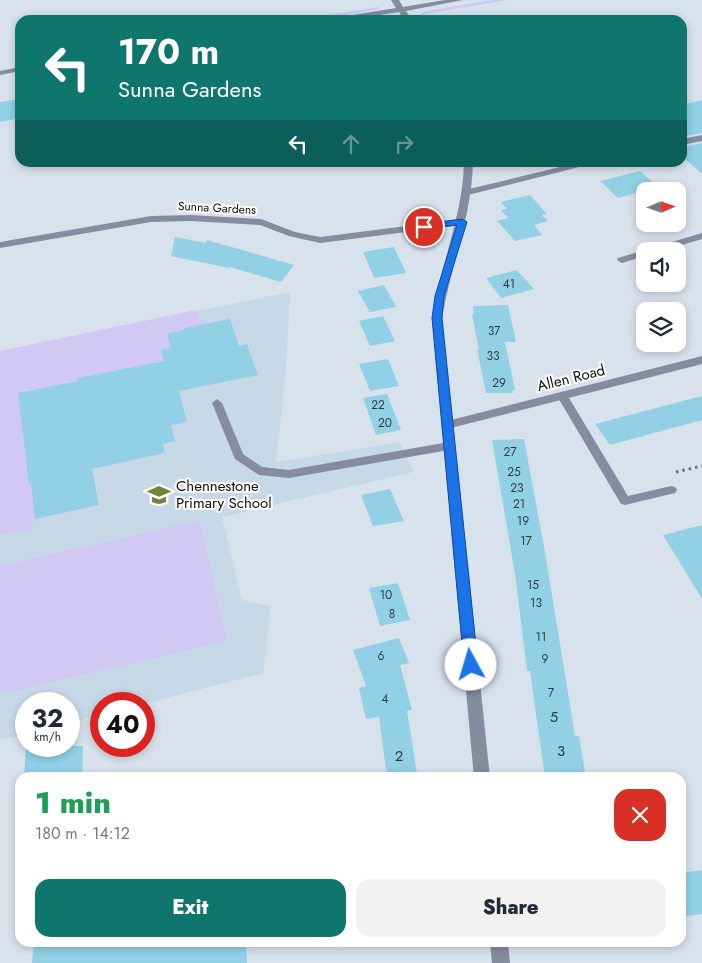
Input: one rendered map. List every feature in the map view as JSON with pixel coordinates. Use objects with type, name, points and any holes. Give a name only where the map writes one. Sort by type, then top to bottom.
[{"type":"street","points":[[395,0],[404,15]]},
{"type":"street","points":[[368,15],[459,0]]},
{"type":"street","points":[[0,72],[15,70]]},
{"type":"street","points":[[687,141],[702,138]]},
{"type":"street","points":[[469,167],[468,192],[462,222],[440,296],[437,318],[481,772]]},
{"type":"street","points":[[468,192],[575,167]]},
{"type":"street","name":"Sunna Gardens","points":[[0,245],[151,219],[190,218],[261,222],[292,234],[320,240],[462,222]]},
{"type":"street","points":[[682,242],[702,236]]},
{"type":"street","points":[[622,260],[636,256]]},
{"type":"street","name":"Allen Road","points":[[447,425],[702,360]]},
{"type":"street","points":[[499,947],[501,963]]},
{"type":"lane","points":[[562,396],[625,501],[672,490]]},
{"type":"lane","points":[[217,403],[239,456],[259,472],[289,474],[449,446]]},
{"type":"path","points":[[672,490],[672,473],[702,466]]},
{"type":"shaded area","points":[[493,0],[508,0],[419,15],[426,11]]},
{"type":"shaded area","points":[[379,7],[381,9],[344,15],[326,15]]},
{"type":"shaded area","name":"Chennestone Primary School","points":[[290,292],[286,370],[276,462],[400,442],[413,472],[222,517],[242,600],[271,606],[263,673],[155,701],[155,692],[90,692],[90,718],[80,720],[80,692],[15,692],[15,737],[0,740],[0,351]]},
{"type":"shaded area","points":[[196,310],[200,321],[206,320],[207,322],[201,324],[201,327],[184,328],[184,330],[167,334],[171,348],[164,361],[155,362],[155,366],[128,371],[127,368],[78,378],[78,381],[18,393],[29,483],[41,481],[33,500],[35,519],[29,530],[0,535],[0,351]]},
{"type":"shaded area","points":[[199,521],[227,641],[0,694],[0,566]]},
{"type":"building","points":[[15,100],[15,119],[0,122],[0,102]]},
{"type":"building","points":[[702,100],[702,133],[687,136],[687,104]]},
{"type":"building","points":[[702,143],[702,174],[687,160],[687,146]]},
{"type":"building","points":[[640,171],[652,182],[636,182],[636,193],[618,198],[600,181]]},
{"type":"building","points":[[530,195],[547,214],[542,215],[548,221],[534,225],[542,235],[515,241],[497,221],[508,218],[501,210],[507,209],[501,202]]},
{"type":"building","points":[[175,237],[206,243],[207,240],[294,265],[281,282],[230,267],[171,256]]},
{"type":"building","points":[[394,247],[406,273],[374,278],[363,252]]},
{"type":"building","points":[[517,270],[534,289],[501,298],[486,278]]},
{"type":"building","points":[[384,285],[396,307],[370,312],[358,291]]},
{"type":"building","points":[[508,305],[516,342],[505,342],[515,390],[512,390],[513,393],[486,393],[477,349],[479,350],[472,314],[474,314],[473,306]]},
{"type":"building","points":[[383,316],[395,341],[370,346],[359,321]]},
{"type":"building","points":[[230,319],[239,346],[247,344],[258,375],[179,391],[187,422],[171,425],[175,441],[163,444],[165,453],[92,469],[99,505],[35,519],[18,393],[78,381],[78,378],[164,361],[161,350],[171,348],[167,334],[184,330],[184,328]]},
{"type":"building","points":[[388,359],[399,386],[370,391],[359,364]]},
{"type":"building","points":[[387,394],[401,430],[376,435],[363,398]]},
{"type":"building","points":[[702,396],[702,420],[610,445],[595,424]]},
{"type":"building","points":[[524,439],[545,552],[575,736],[579,736],[585,772],[544,772],[530,671],[527,671],[515,574],[492,440]]},
{"type":"building","points":[[390,489],[404,521],[373,526],[361,495]]},
{"type":"building","points":[[702,525],[702,599],[663,535]]},
{"type":"building","points":[[398,583],[410,620],[380,626],[369,588]]},
{"type":"building","points":[[399,638],[409,663],[400,665],[412,710],[407,711],[417,772],[386,772],[379,717],[366,719],[359,688],[366,686],[353,650]]},
{"type":"building","points":[[80,746],[83,746],[82,772],[24,772],[25,757],[80,757]]},
{"type":"building","points":[[702,870],[702,914],[686,916],[686,872]]},
{"type":"building","points":[[34,947],[246,947],[247,963],[32,963]]},
{"type":"place","name":"Chennestone Primary School","points":[[159,495]]},
{"type":"route","points":[[424,227],[462,222],[440,296],[437,318],[471,665]]}]
